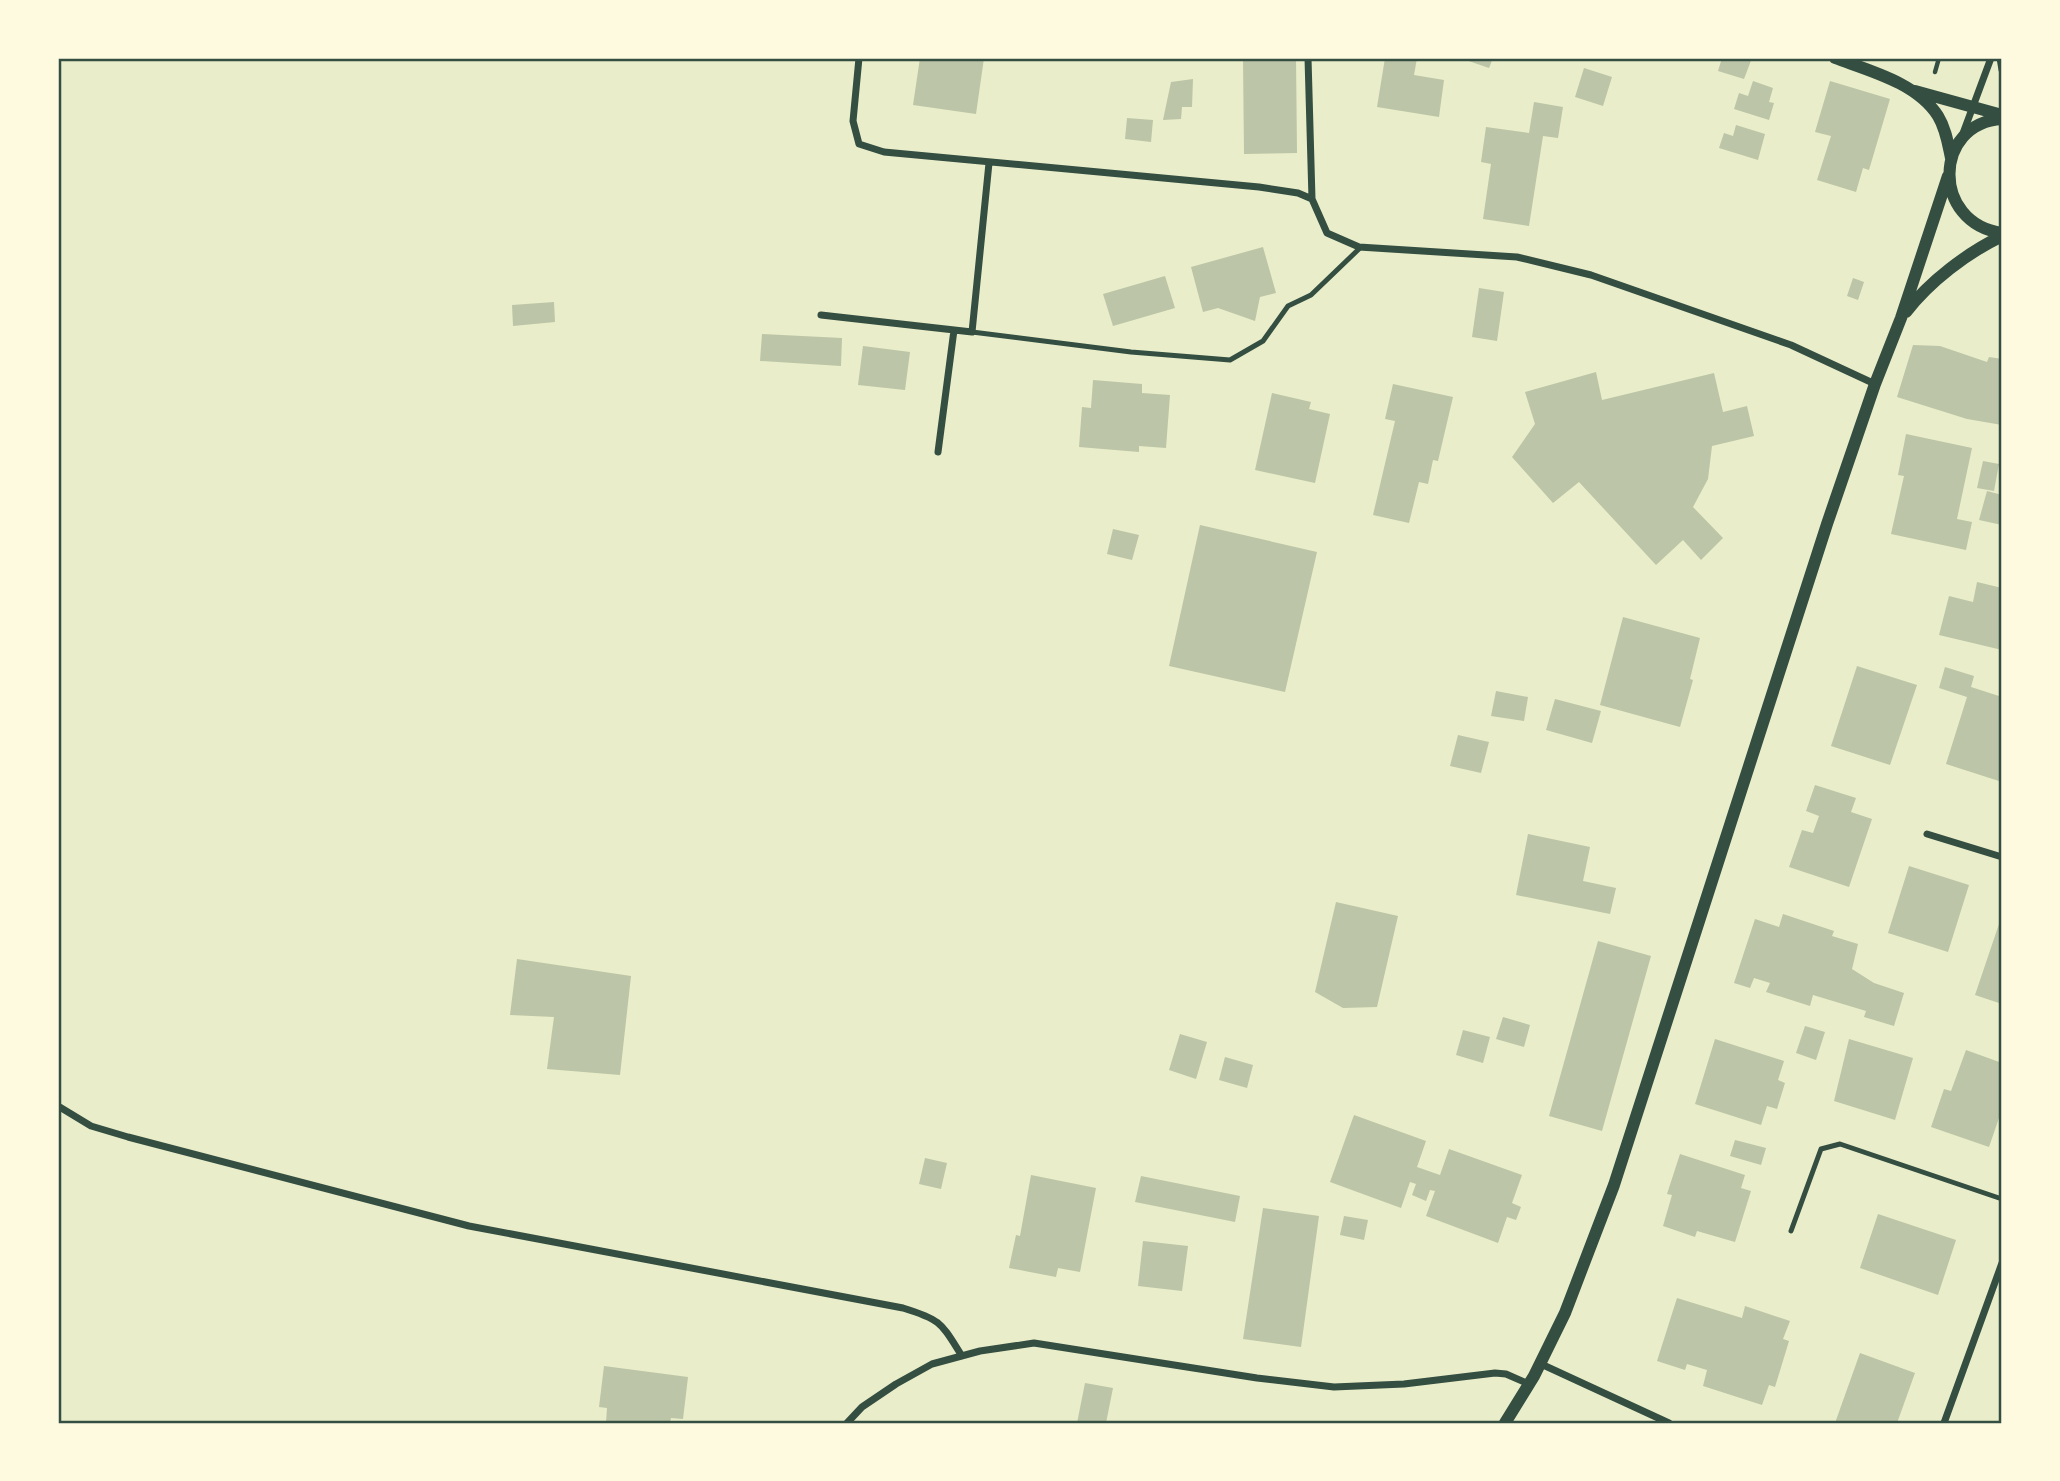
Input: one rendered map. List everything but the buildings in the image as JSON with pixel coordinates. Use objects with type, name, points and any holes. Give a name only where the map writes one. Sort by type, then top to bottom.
[{"type":"street","points":[[859,58],[853,121],[859,144],[884,152],[1259,187],[1312,199]]},
{"type":"street","points":[[1308,58],[1312,199],[1327,233],[1361,247],[1517,257],[1580,272],[1791,345],[1875,384]]},
{"type":"street","points":[[1835,58],[1908,89],[2002,117]]},
{"type":"street","points":[[1505,1423],[1541,1364],[1565,1313],[1622,1164],[1827,524],[1875,384],[1901,318],[1948,176],[1951,158],[1991,58]]},
{"type":"street","points":[[2000,58],[2002,70]]},
{"type":"street","points":[[1908,89],[1925,101],[1939,117],[1951,158]]},
{"type":"street","points":[[1959,142],[1974,128],[2002,117]]},
{"type":"street","points":[[821,315],[972,332],[989,163]]},
{"type":"street","points":[[1948,176],[1951,194],[1959,210],[1973,223],[2002,234]]},
{"type":"street","points":[[1901,318],[1927,288],[1977,249],[2002,234]]},
{"type":"street","points":[[938,452],[954,330]]},
{"type":"street","points":[[1927,834],[2002,857]]},
{"type":"street","points":[[58,1106],[90,1126],[469,1226],[903,1308],[927,1315],[941,1324],[962,1356]]},
{"type":"street","points":[[1944,1423],[2002,1264]]},
{"type":"street","points":[[847,1423],[862,1407],[932,1364],[980,1351],[1034,1343],[1306,1385],[1381,1386],[1495,1373],[1510,1375],[1529,1384]]},
{"type":"street","points":[[1541,1364],[1669,1423]]},
{"type":"lane","points":[[972,332],[1130,352],[1230,360],[1263,341],[1288,306],[1311,295],[1361,247]]},
{"type":"lane","points":[[1791,1231],[1821,1149],[1840,1144],[2002,1199]]},
{"type":"path","points":[[1935,72],[1938,58]]}]
